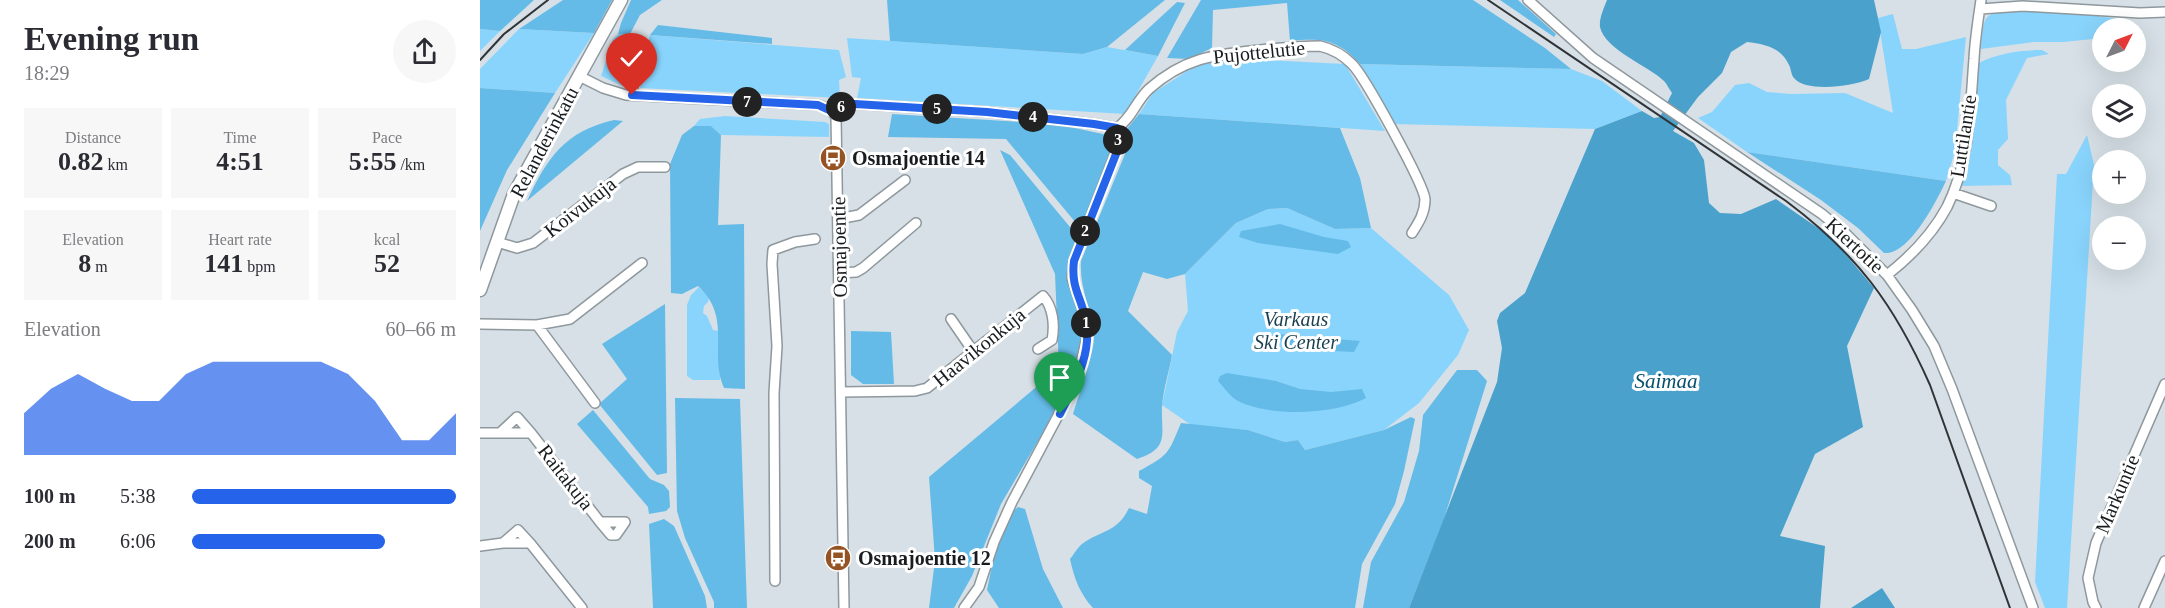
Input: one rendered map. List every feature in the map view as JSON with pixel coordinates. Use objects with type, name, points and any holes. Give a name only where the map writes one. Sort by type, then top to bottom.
[{"type":"main road","name":"Relanderinkatu","points":[[480,290],[514,194],[621,0]]},
{"type":"street","name":"Kiertotie","points":[[1528,0],[1593,58],[1822,214],[1861,247],[1887,275],[1934,346],[2033,608]]},
{"type":"street","name":"Luttilantie","points":[[1887,275],[1933,229],[1953,193],[1963,158],[1968,127],[1980,4],[2140,13],[2165,12]]},
{"type":"street","points":[[632,95],[639,41]]},
{"type":"street","name":"Pujottelutie","points":[[1117,128],[1128,119],[1148,90],[1173,71],[1189,63],[1219,54],[1320,46],[1338,53],[1354,66],[1404,153],[1425,197],[1423,216],[1412,233]]},
{"type":"street","points":[[579,76],[603,87],[632,95],[818,105],[833,112],[844,105],[855,104],[987,112],[1117,128],[1118,149],[1074,261],[1072,278],[1085,316],[1088,333],[1077,380],[1012,502],[994,542],[979,587],[964,608]]},
{"type":"street","name":"Osmajoentie","points":[[833,112],[837,121],[844,608]]},
{"type":"street","name":"Koivukuja","points":[[496,242],[517,248],[533,243],[623,174],[638,167],[664,167]]},
{"type":"street","points":[[838,219],[860,215],[905,180]]},
{"type":"street","points":[[1953,193],[1991,206]]},
{"type":"street","points":[[839,273],[856,272],[863,268],[916,223]]},
{"type":"street","points":[[775,581],[772,390],[777,346],[773,250],[795,242],[814,239]]},
{"type":"street","points":[[480,324],[537,325],[570,319],[642,263]]},
{"type":"street","name":"Haavikonkuja","points":[[841,392],[927,388],[1043,296],[1051,308],[1053,334],[1052,340],[1038,349]]},
{"type":"street","points":[[951,319],[973,351]]},
{"type":"street","points":[[537,325],[595,404]]},
{"type":"street","name":"Markuntie","points":[[2096,608],[2088,578],[2096,543],[2165,384]]},
{"type":"street","name":"Raitakuja","points":[[501,432],[517,417],[600,522]]},
{"type":"street","name":"Raitakuja","points":[[480,433],[531,433]]},
{"type":"street","points":[[480,546],[503,543],[518,530],[582,608]]},
{"type":"street","points":[[2144,608],[2165,561]]},
{"type":"green space","points":[[2022,9],[2112,18],[2092,18],[2092,39],[2034,42],[1981,49],[1985,21],[1988,16]]},
{"type":"green space","points":[[1893,14],[1902,49],[1916,49],[1966,37],[1955,151],[1946,181],[1747,152],[1698,118],[1712,112],[1735,85],[1749,83],[1767,92],[1845,93],[1893,113],[1878,18]]},
{"type":"green space","points":[[480,29],[500,31],[480,51]]},
{"type":"green space","points":[[519,29],[594,33],[555,93],[480,88],[480,69]]},
{"type":"green space","points":[[618,34],[630,34],[633,83],[629,89],[601,76],[613,39]]},
{"type":"green space","points":[[650,35],[839,50],[846,77],[839,80],[840,98],[640,88]]},
{"type":"green space","points":[[847,38],[1083,54],[1107,47],[1158,56],[1125,114],[857,98],[861,78],[852,77]]},
{"type":"green space","points":[[2042,50],[2049,54],[2027,58],[2006,100],[2008,139],[1998,150],[1998,165],[2010,175],[2012,185],[1962,186],[1969,161],[1979,63],[2010,53]]},
{"type":"green space","points":[[1228,58],[1345,64],[1385,131],[1139,114],[1153,93],[1195,66]]},
{"type":"green space","points":[[1360,64],[1571,69],[1602,81],[1642,111],[1595,129],[1393,124]]},
{"type":"green space","points":[[725,116],[825,122],[829,124],[829,137],[721,135],[711,126],[694,126],[700,119]]},
{"type":"green space","points":[[2087,135],[2092,156],[2092,198],[2067,608],[2045,608],[2035,582],[2057,174],[2066,174]]},
{"type":"green space","name":"Varkaus Ski Center","points":[[1287,208],[1335,229],[1371,228],[1449,295],[1469,330],[1458,355],[1419,403],[1384,430],[1305,450],[1298,440],[1285,442],[1248,430],[1191,425],[1162,405],[1177,332],[1188,311],[1185,274],[1236,223],[1268,209]]},
{"type":"green space","points":[[699,287],[709,297],[703,313],[707,316],[713,330],[719,331],[720,380],[693,380],[687,376],[687,305],[691,295]]},
{"type":"shaded area","points":[[480,0],[534,0],[500,31],[480,29]]},
{"type":"shaded area","points":[[563,0],[612,0],[594,33],[519,29]]},
{"type":"shaded area","points":[[631,0],[662,0],[640,15],[630,34],[618,34],[621,23]]},
{"type":"shaded area","points":[[887,0],[1165,0],[1107,47],[1083,54],[890,41]]},
{"type":"shaded area","points":[[1201,0],[1473,0],[1545,48],[1571,69],[1360,64],[1344,49],[1328,42],[1290,41],[1287,3],[1213,10],[1212,48],[1188,59],[1167,58]]},
{"type":"shaded area","points":[[1500,0],[1518,0],[1556,34],[1554,37]]},
{"type":"shaded area","points":[[1177,2],[1185,3],[1158,56],[1125,50]]},
{"type":"shaded area","points":[[658,25],[772,38],[772,44],[650,35]]},
{"type":"shaded area","points":[[480,88],[555,93],[507,170],[480,231]]},
{"type":"shaded area","points":[[892,114],[1056,124],[1103,134],[1109,137],[1111,150],[1084,222],[1076,223],[1006,139],[888,137]]},
{"type":"shaded area","points":[[1139,114],[1340,128],[1360,178],[1371,228],[1335,229],[1287,208],[1268,209],[1236,223],[1185,274],[1167,279],[1143,272],[1128,311],[1172,355],[1162,407],[1162,439],[1155,450],[1137,459],[1073,414],[1090,361],[1094,340],[1083,288],[1081,261],[1125,154],[1126,130]]},
{"type":"shaded area","points":[[614,120],[623,121],[527,201],[550,159],[560,148],[583,131]]},
{"type":"shaded area","points":[[694,126],[711,126],[721,135],[718,225],[744,224],[745,389],[724,388],[718,362],[715,311],[709,298],[698,286],[682,294],[671,293],[670,164],[682,135]]},
{"type":"shaded area","points":[[1000,150],[1010,155],[1075,233],[1068,274],[1069,286],[1081,327],[1080,350],[1073,381],[1001,504],[972,576],[954,608],[929,608],[935,560],[929,477],[1059,368],[1055,274]]},
{"type":"shaded area","points":[[1747,152],[1946,181],[1929,213],[1912,237],[1893,252],[1884,253],[1858,228],[1821,200]]},
{"type":"shaded area","points":[[1280,224],[1324,237],[1348,241],[1351,247],[1338,254],[1258,243],[1239,237],[1241,231]]},
{"type":"shaded area","points":[[665,304],[667,473],[657,475],[599,404],[627,379],[602,344]]},
{"type":"shaded area","points":[[851,331],[891,332],[894,384],[863,384],[851,375]]},
{"type":"shaded area","points":[[1278,334],[1360,341],[1354,352],[1293,349],[1279,339]]},
{"type":"shaded area","points":[[1457,370],[1477,370],[1487,381],[1443,522],[1409,608],[1363,608],[1371,562],[1404,502],[1419,451],[1423,415]]},
{"type":"shaded area","points":[[1227,373],[1276,381],[1300,389],[1331,392],[1362,389],[1366,398],[1353,404],[1320,411],[1267,410],[1251,406],[1232,397],[1218,381],[1220,376]]},
{"type":"shaded area","points":[[675,398],[740,399],[747,608],[714,608],[714,602],[685,538],[677,511]]},
{"type":"shaded area","points":[[593,410],[650,479],[664,485],[669,491],[670,507],[666,511],[649,514],[648,507],[577,424]]},
{"type":"shaded area","points":[[1411,417],[1415,419],[1395,504],[1362,564],[1355,608],[1093,608],[1081,591],[1070,559],[1082,544],[1114,527],[1129,508],[1147,514],[1152,486],[1139,478],[1139,471],[1166,453],[1181,423],[1248,430],[1285,442],[1298,440],[1305,450],[1384,430]]},
{"type":"shaded area","points":[[1018,507],[1025,509],[1043,569],[1063,608],[999,608],[987,590],[1001,534],[1011,514]]},
{"type":"shaded area","points":[[664,519],[674,526],[705,596],[707,608],[653,608],[649,524]]},
{"type":"water","name":"Saimaa","points":[[1607,0],[1874,0],[1881,32],[1869,79],[1830,87],[1800,83],[1792,75],[1786,59],[1777,50],[1766,45],[1747,42],[1731,52],[1722,73],[1698,97],[1673,131],[1694,143],[1704,160],[1709,203],[1720,213],[1741,214],[1776,199],[1831,237],[1874,288],[1847,346],[1863,427],[1815,454],[1780,536],[1825,546],[1820,608],[1409,608],[1497,382],[1502,348],[1497,321],[1500,313],[1525,293],[1595,129],[1642,111],[1654,118],[1660,117],[1672,93],[1657,75],[1618,50],[1604,35],[1600,24]]},
{"type":"water","points":[[1882,588],[1895,608],[1851,608]]},
{"type":"railway","points":[[480,60],[504,34],[548,0]]},
{"type":"railway","points":[[1488,0],[1786,201],[1853,261],[1887,305],[1930,385],[2010,608]]},
{"type":"place","name":"Osmajoentie 14","points":[[833,158]]},
{"type":"place","name":"Osmajoentie 12","points":[[838,558]]},
{"type":"route","points":[[632,95],[818,105],[833,112],[844,105],[855,104],[987,112],[1117,128],[1118,149],[1074,261],[1072,278],[1085,316],[1088,333],[1084,359],[1077,380],[1060,414]]}]
